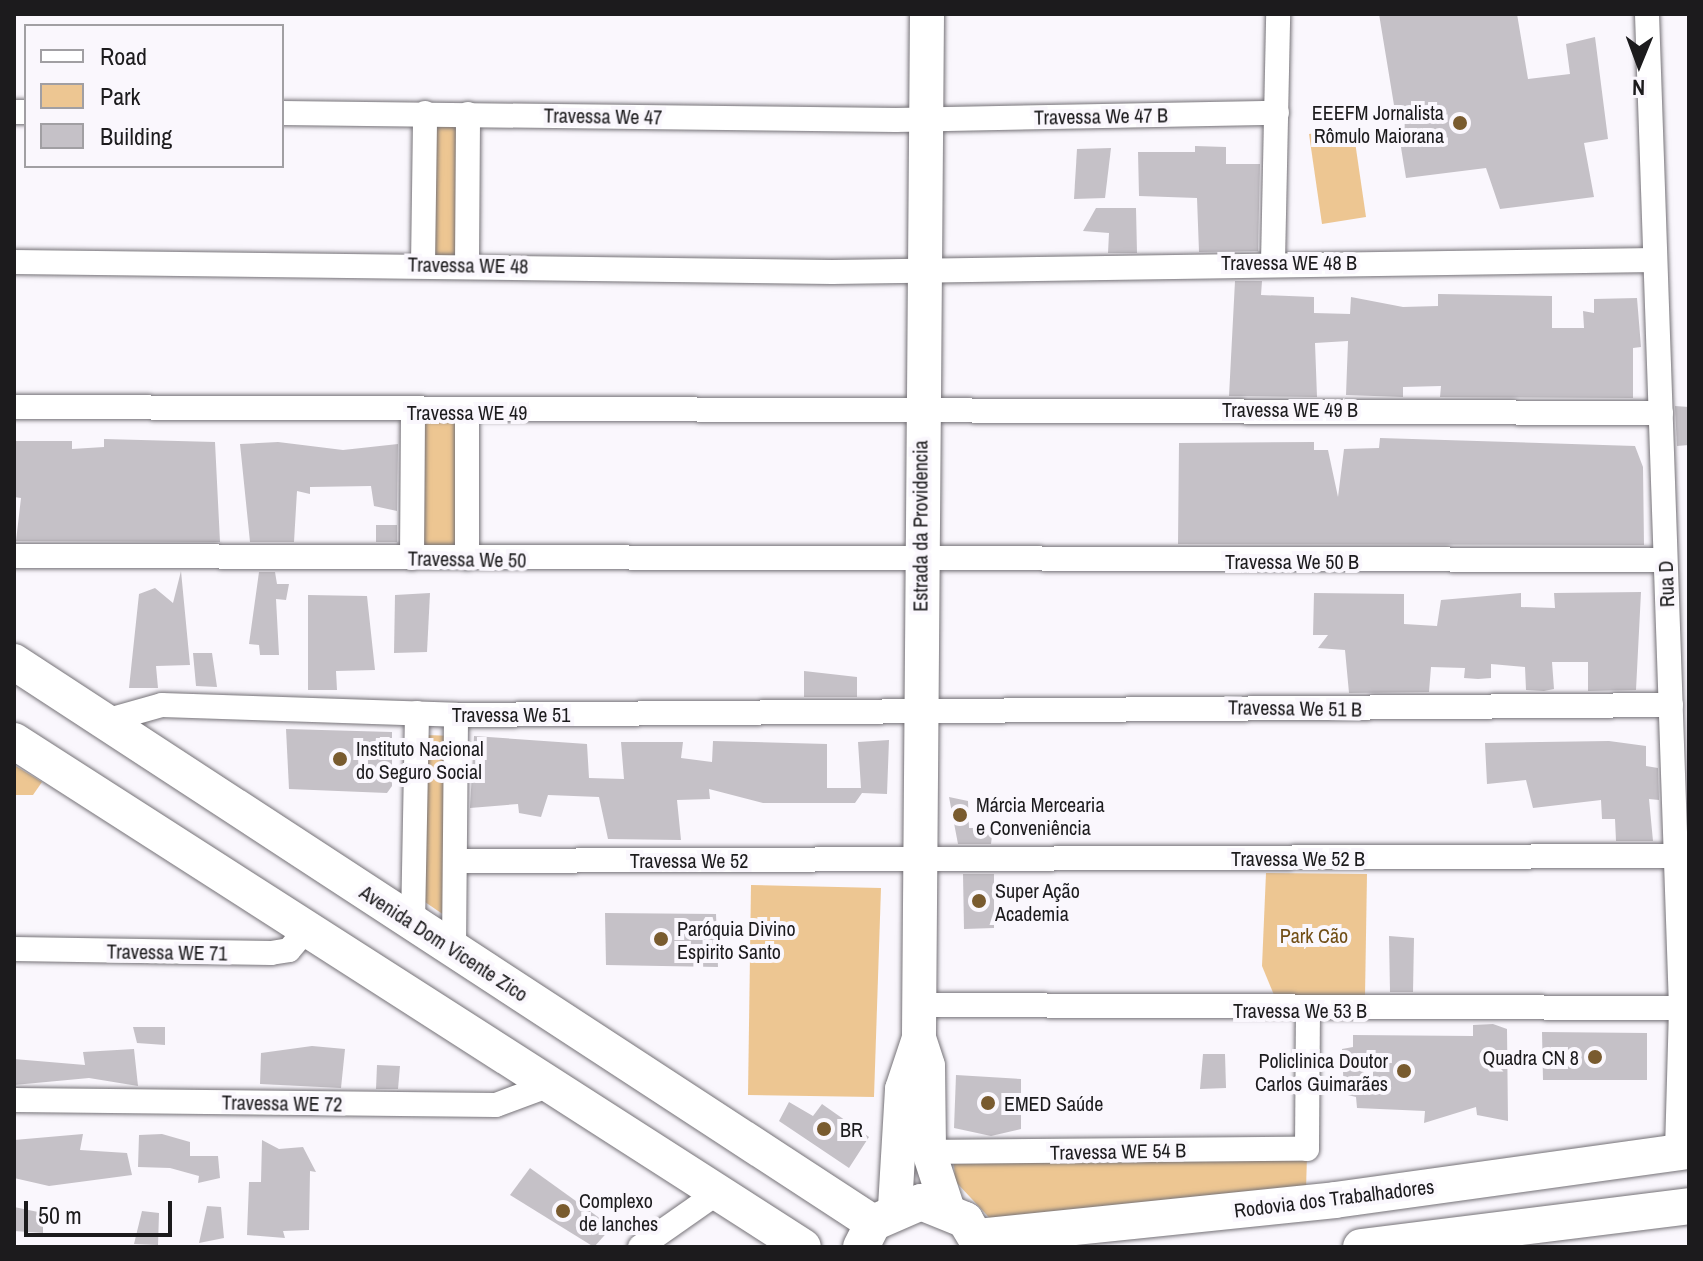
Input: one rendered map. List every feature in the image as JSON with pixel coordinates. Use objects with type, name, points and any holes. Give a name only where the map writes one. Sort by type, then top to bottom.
[{"type":"main road","name":"Estrada da Providencia","points":[[927,14],[920,408],[919,1021],[928,1066],[929,1152],[947,1207]]},
{"type":"main road","name":"Avenida Dom Vicente Zico","points":[[14,662],[876,1226]]},
{"type":"main road","points":[[14,741],[309,926],[547,1086],[720,1191],[803,1247]]},
{"type":"main road","name":"Estrada da Providencia","points":[[876,1226],[902,1089],[919,1021]]},
{"type":"main road","name":"Rodovia dos Trabalhadores","points":[[980,1242],[1335,1200],[1685,1135]]},
{"type":"main road","points":[[876,1226],[947,1207],[980,1242]]},
{"type":"main road","points":[[1361,1247],[1689,1208]]},
{"type":"street","points":[[1273,262],[1278,14]]},
{"type":"street","name":"Rua D","points":[[1647,14],[1685,1135]]},
{"type":"street","name":"Travessa We 47","points":[[284,113],[925,118]]},
{"type":"street","points":[[423,265],[425,113]]},
{"type":"street","name":"Travessa We 47 B","points":[[925,118],[1277,113]]},
{"type":"street","points":[[467,264],[468,114]]},
{"type":"street","name":"Travessa WE 48 B","points":[[922,267],[1655,260]]},
{"type":"street","name":"Travessa WE 48","points":[[14,262],[922,267]]},
{"type":"street","name":"Travessa WE 49","points":[[14,407],[467,413],[920,408]]},
{"type":"street","name":"Travessa WE 49 B","points":[[920,408],[1661,413]]},
{"type":"street","points":[[412,558],[413,412]]},
{"type":"street","points":[[467,413],[467,558]]},
{"type":"street","name":"Travessa We 50","points":[[14,556],[920,561]]},
{"type":"street","name":"Travessa We 50 B","points":[[920,561],[1665,560]]},
{"type":"street","name":"Travessa We 51","points":[[105,721],[162,705],[456,715],[919,712]]},
{"type":"street","name":"Travessa We 51 B","points":[[919,712],[1671,705]]},
{"type":"street","points":[[413,923],[417,713]]},
{"type":"street","points":[[454,949],[458,861],[456,715]]},
{"type":"street","name":"Travessa We 52 B","points":[[919,860],[1676,856]]},
{"type":"street","name":"Travessa We 52","points":[[458,861],[919,860]]},
{"type":"street","name":"Travessa WE 71","points":[[14,949],[271,953],[289,950],[309,926]]},
{"type":"street","name":"Travessa We 53 B","points":[[919,1021],[1308,1011],[1681,1008]]},
{"type":"street","name":"Travessa WE 54 B","points":[[929,1152],[1307,1149],[1308,1011]]},
{"type":"street","name":"Travessa WE 72","points":[[14,1100],[496,1105],[547,1086]]},
{"type":"street","points":[[640,1247],[720,1191]]},
{"type":"green space","points":[[425,113],[468,114],[467,264],[423,265]]},
{"type":"green space","points":[[1353,128],[1366,217],[1322,224],[1309,134]]},
{"type":"green space","points":[[425,421],[457,421],[455,549],[424,549]]},
{"type":"green space","points":[[425,735],[455,736],[447,917],[422,900]]},
{"type":"green space","points":[[14,765],[42,782],[33,795],[14,795]]},
{"type":"green space","name":"Park Cão","points":[[1266,873],[1367,874],[1365,996],[1274,995],[1262,966]]},
{"type":"green space","points":[[751,885],[881,888],[874,1097],[748,1095]]},
{"type":"green space","points":[[1307,1155],[1306,1190],[999,1228],[955,1181],[954,1164]]},
{"type":"building","points":[[1379,14],[1517,14],[1528,79],[1570,74],[1566,44],[1595,37],[1608,139],[1584,143],[1594,197],[1500,209],[1486,168],[1406,178]]},
{"type":"building","points":[[1195,146],[1226,147],[1226,164],[1260,164],[1258,251],[1199,252],[1197,198],[1139,196],[1138,152],[1195,152]]},
{"type":"building","points":[[1111,148],[1105,198],[1074,199],[1077,149]]},
{"type":"building","points":[[1096,208],[1136,208],[1137,253],[1108,253],[1109,233],[1083,231]]},
{"type":"building","points":[[1235,281],[1262,281],[1261,295],[1314,297],[1314,313],[1350,314],[1351,297],[1403,307],[1438,306],[1438,294],[1552,296],[1552,328],[1584,328],[1583,311],[1594,313],[1594,299],[1637,298],[1641,347],[1633,348],[1633,398],[1440,397],[1441,386],[1403,387],[1403,397],[1346,395],[1348,341],[1315,343],[1317,397],[1229,396]]},
{"type":"building","points":[[1675,406],[1689,407],[1689,445],[1677,446]]},
{"type":"building","points":[[1380,438],[1635,446],[1643,467],[1644,545],[1178,544],[1179,443],[1314,442],[1314,450],[1328,450],[1338,497],[1344,449],[1379,448]]},
{"type":"building","points":[[104,439],[215,442],[220,542],[16,541],[21,498],[14,497],[14,441],[72,441],[72,449],[104,447]]},
{"type":"building","points":[[278,442],[343,450],[398,444],[397,511],[374,506],[371,486],[310,487],[310,494],[297,491],[294,542],[250,542],[240,444]]},
{"type":"building","points":[[376,525],[397,525],[397,542],[376,542]]},
{"type":"building","points":[[181,571],[190,665],[156,666],[158,688],[129,688],[139,594],[155,588],[173,603]]},
{"type":"building","points":[[259,572],[275,572],[277,584],[289,584],[286,600],[276,599],[279,655],[260,655],[259,645],[249,644]]},
{"type":"building","points":[[1641,592],[1636,690],[1588,691],[1588,662],[1552,662],[1554,689],[1544,691],[1526,690],[1525,667],[1491,664],[1491,678],[1478,679],[1464,678],[1465,668],[1431,667],[1429,692],[1349,693],[1345,650],[1318,648],[1328,635],[1313,635],[1314,593],[1404,594],[1404,624],[1437,626],[1441,600],[1521,593],[1521,607],[1555,608],[1554,593]]},
{"type":"building","points":[[430,593],[427,652],[394,653],[395,595]]},
{"type":"building","points":[[308,595],[367,596],[375,670],[336,671],[337,690],[308,690]]},
{"type":"building","points":[[193,653],[212,653],[217,687],[196,686]]},
{"type":"building","points":[[804,671],[857,677],[857,697],[804,697]]},
{"type":"building","name":"Instituto Nacional do Seguro Social","points":[[286,729],[392,732],[392,786],[387,793],[289,789]]},
{"type":"building","points":[[474,736],[587,744],[589,778],[624,779],[621,742],[683,742],[681,758],[712,762],[713,741],[827,744],[827,788],[861,788],[858,742],[889,740],[887,794],[862,793],[855,803],[763,803],[709,789],[710,799],[677,800],[681,840],[608,839],[599,797],[548,795],[541,817],[519,813],[518,804],[470,808]]},
{"type":"building","points":[[1609,741],[1646,746],[1646,766],[1658,768],[1659,800],[1649,799],[1653,841],[1616,841],[1615,819],[1602,819],[1601,800],[1533,808],[1526,780],[1487,784],[1485,743]]},
{"type":"building","name":"Márcia Mercearia e Conveniência","points":[[949,797],[968,801],[969,828],[993,828],[991,844],[958,844]]},
{"type":"building","name":"Super Ação Academia","points":[[963,874],[994,874],[994,928],[964,929]]},
{"type":"building","name":"Paróquia Divino Espirito Santo","points":[[605,913],[716,914],[718,967],[606,965]]},
{"type":"building","points":[[1389,936],[1414,938],[1413,992],[1390,992]]},
{"type":"building","name":"Policlinica Doutor Carlos Guimarães","points":[[1493,1024],[1507,1029],[1508,1121],[1477,1115],[1476,1107],[1424,1123],[1425,1111],[1357,1108],[1356,1097],[1344,1094],[1342,1049],[1353,1047],[1353,1035],[1473,1036],[1473,1025]]},
{"type":"building","points":[[133,1027],[165,1027],[165,1045],[137,1043]]},
{"type":"building","name":"Quadra CN 8","points":[[1542,1032],[1647,1033],[1647,1080],[1543,1080]]},
{"type":"building","points":[[312,1046],[345,1049],[341,1088],[260,1084],[261,1053]]},
{"type":"building","points":[[134,1049],[138,1086],[89,1078],[14,1085],[14,1059],[85,1065],[83,1052]]},
{"type":"building","points":[[1203,1054],[1225,1054],[1226,1088],[1200,1089]]},
{"type":"building","points":[[377,1065],[400,1066],[398,1089],[376,1089]]},
{"type":"building","name":"EMED Saúde","points":[[956,1075],[1021,1079],[1021,1129],[991,1136],[954,1128]]},
{"type":"building","name":"BR","points":[[789,1102],[813,1116],[822,1104],[869,1137],[849,1168],[779,1121]]},
{"type":"building","points":[[83,1134],[80,1150],[127,1153],[132,1175],[49,1186],[14,1178],[14,1140]]},
{"type":"building","points":[[162,1134],[190,1142],[190,1156],[218,1156],[220,1178],[198,1183],[199,1176],[170,1168],[138,1167],[139,1135]]},
{"type":"building","points":[[262,1140],[279,1149],[303,1147],[316,1172],[310,1171],[309,1230],[283,1231],[285,1238],[247,1235],[249,1182],[261,1182]]},
{"type":"building","name":"Complexo de lanches","points":[[530,1168],[612,1227],[594,1247],[510,1195]]},
{"type":"building","points":[[207,1206],[221,1207],[224,1238],[199,1243]]},
{"type":"building","points":[[14,1207],[43,1213],[43,1233],[14,1231]]},
{"type":"building","points":[[142,1211],[159,1213],[158,1245],[134,1244]]},
{"type":"place","name":"EEEFM Jornalista Rômulo Maiorana","points":[[1460,123]]},
{"type":"place","name":"Instituto Nacional do Seguro Social","points":[[340,759]]},
{"type":"place","name":"Márcia Mercearia e Conveniência","points":[[960,815]]},
{"type":"place","name":"Super Ação Academia","points":[[979,901]]},
{"type":"place","name":"Paróquia Divino Espirito Santo","points":[[661,939]]},
{"type":"place","name":"Quadra CN 8","points":[[1595,1057]]},
{"type":"place","name":"Policlinica Doutor Carlos Guimarães","points":[[1404,1071]]},
{"type":"place","name":"EMED Saúde","points":[[988,1103]]},
{"type":"place","name":"BR","points":[[824,1129]]},
{"type":"place","name":"Complexo de lanches","points":[[563,1211]]}]
